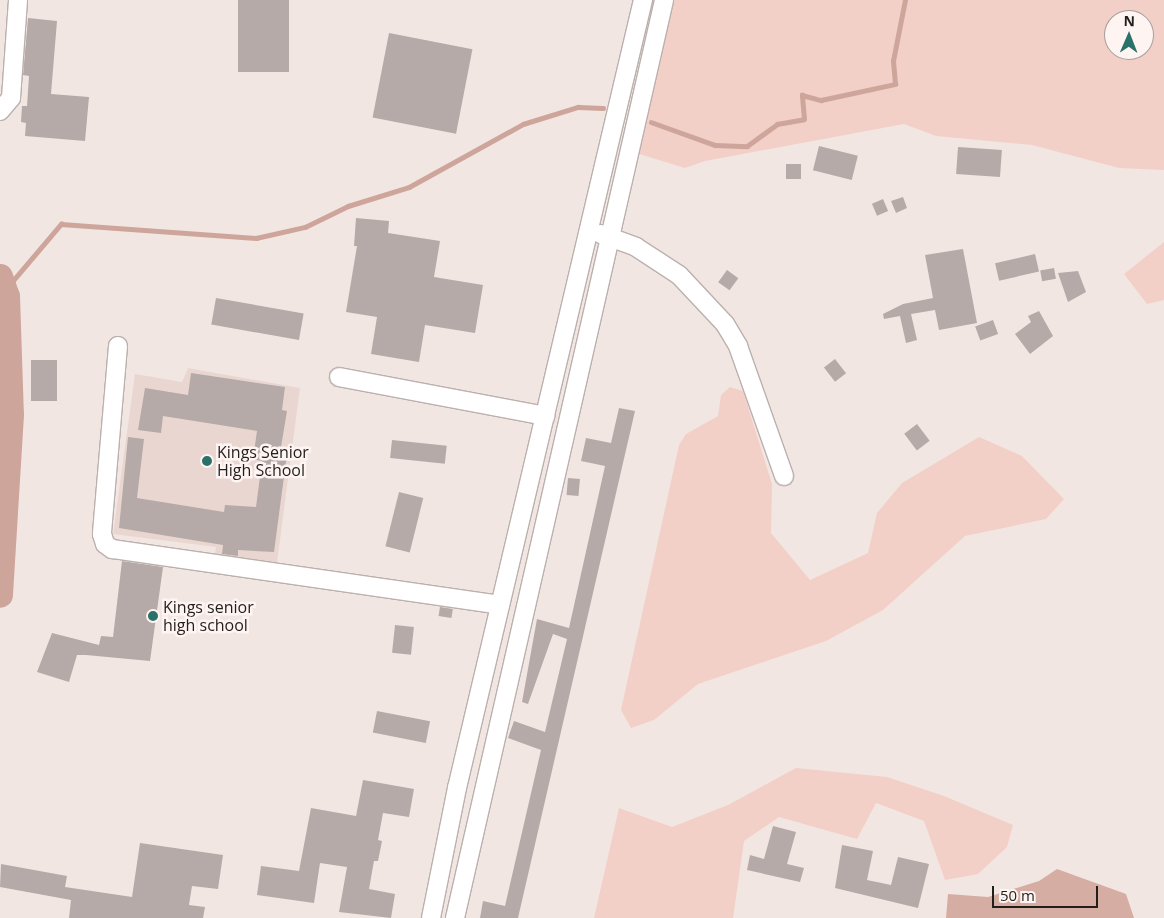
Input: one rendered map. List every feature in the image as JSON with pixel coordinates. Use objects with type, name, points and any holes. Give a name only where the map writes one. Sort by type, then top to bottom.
[{"type":"street","points":[[0,111],[11,98],[18,0]]},
{"type":"street","points":[[431,918],[500,604],[644,0]]},
{"type":"street","points":[[455,918],[612,236],[664,0]]},
{"type":"street","points":[[589,231],[612,236],[636,247],[679,275],[725,324],[738,346],[784,476]]},
{"type":"street","points":[[118,346],[102,534],[112,549],[500,604]]},
{"type":"street","points":[[339,376],[545,416]]},
{"type":"shaded area","points":[[671,0],[1164,0],[1164,170],[1119,168],[1032,145],[936,136],[904,124],[705,161],[685,168],[636,153]]},
{"type":"shaded area","points":[[1164,242],[1164,300],[1147,304],[1124,274]]},
{"type":"shaded area","name":"Kings Senior High School","points":[[188,368],[300,388],[276,570],[214,562],[216,547],[113,534],[135,374],[182,382]]},
{"type":"shaded area","points":[[730,387],[743,391],[772,484],[771,533],[810,580],[868,553],[877,513],[902,483],[979,437],[1022,456],[1064,499],[1046,519],[965,536],[883,610],[826,641],[698,684],[654,720],[631,728],[621,710],[679,445],[686,434],[718,416],[721,395]]},
{"type":"shaded area","points":[[796,768],[887,777],[944,796],[1013,825],[1007,847],[978,874],[945,880],[924,821],[876,803],[857,839],[779,817],[744,841],[733,918],[594,918],[619,808],[672,827],[728,805]]},
{"type":"shaded area","points":[[1057,869],[1126,894],[1134,918],[946,918],[948,894],[988,897],[1039,881]]},
{"type":"building","points":[[238,0],[289,0],[289,72],[238,72]]},
{"type":"building","points":[[28,18],[57,21],[51,94],[89,97],[85,141],[25,136],[26,123],[21,122],[22,106],[27,106],[29,76],[23,75]]},
{"type":"building","points":[[389,33],[472,49],[456,134],[373,117]]},
{"type":"building","points":[[819,146],[858,156],[852,180],[813,170]]},
{"type":"building","points":[[958,147],[1002,150],[1000,177],[956,174]]},
{"type":"building","points":[[786,164],[801,164],[801,179],[786,179]]},
{"type":"building","points":[[903,197],[907,208],[896,213],[891,201]]},
{"type":"building","points":[[883,199],[888,211],[877,216],[872,204]]},
{"type":"building","points":[[356,218],[389,221],[388,233],[440,241],[434,277],[483,285],[475,333],[425,325],[419,362],[371,354],[377,317],[346,312],[357,246],[354,246]]},
{"type":"building","points":[[963,249],[977,323],[939,330],[935,310],[911,314],[917,340],[906,343],[900,316],[884,319],[883,314],[903,304],[933,298],[925,255]]},
{"type":"building","points":[[1035,254],[1039,272],[999,281],[995,263]]},
{"type":"building","points":[[1054,268],[1056,279],[1042,281],[1040,270]]},
{"type":"building","points":[[727,270],[738,278],[730,290],[718,282]]},
{"type":"building","points":[[1078,271],[1086,292],[1068,302],[1058,273]]},
{"type":"building","points":[[216,298],[304,313],[299,340],[211,325]]},
{"type":"building","points":[[1039,311],[1053,336],[1030,354],[1015,334],[1031,322],[1028,316]]},
{"type":"building","points":[[993,320],[998,334],[980,341],[975,326]]},
{"type":"building","points":[[835,359],[846,373],[835,382],[824,368]]},
{"type":"building","points":[[31,360],[57,360],[57,401],[31,401]]},
{"type":"building","points":[[191,373],[285,387],[282,410],[287,411],[280,453],[287,454],[274,552],[238,550],[238,556],[222,554],[223,545],[119,528],[128,437],[144,439],[137,498],[224,512],[225,505],[256,507],[262,461],[253,459],[257,431],[163,416],[161,433],[138,430],[145,388],[188,395]]},
{"type":"building","points":[[619,408],[635,411],[518,918],[480,918],[483,901],[505,906],[541,750],[508,738],[514,721],[545,732],[567,639],[553,634],[528,704],[522,702],[537,619],[569,628],[605,466],[581,461],[586,438],[611,443]]},
{"type":"building","points":[[917,424],[930,441],[917,450],[904,434]]},
{"type":"building","points":[[392,440],[447,446],[445,464],[390,458]]},
{"type":"building","points":[[568,478],[580,479],[578,496],[567,495]]},
{"type":"building","points":[[399,492],[423,498],[410,552],[385,546]]},
{"type":"building","points":[[122,561],[163,567],[150,661],[77,655],[69,682],[37,672],[52,633],[99,645],[101,636],[113,637]]},
{"type":"building","points":[[440,607],[453,609],[451,618],[439,616]]},
{"type":"building","points":[[395,625],[414,627],[411,655],[392,653]]},
{"type":"building","points":[[377,711],[430,721],[426,743],[373,733]]},
{"type":"building","points":[[363,780],[414,789],[409,817],[383,813],[378,840],[382,841],[378,861],[374,861],[369,889],[395,894],[391,918],[339,912],[347,867],[320,863],[314,903],[257,895],[261,866],[299,871],[311,808],[356,816]]},
{"type":"building","points":[[773,826],[796,832],[787,864],[804,868],[800,882],[747,870],[750,855],[764,859]]},
{"type":"building","points":[[140,843],[223,855],[218,889],[192,886],[189,905],[205,907],[203,918],[69,918],[71,900],[0,887],[1,864],[67,876],[65,887],[132,897]]},
{"type":"building","points":[[842,845],[873,851],[867,880],[891,885],[898,857],[929,864],[918,908],[835,888]]},
{"type":"waterway","points":[[651,122],[715,145],[747,146],[777,124],[804,119],[802,95],[821,100],[895,84],[893,61],[905,0]]},
{"type":"waterway","points":[[5,290],[61,224],[256,238],[305,227],[348,206],[409,187],[523,124],[578,107],[603,108]]},
{"type":"waterway","points":[[0,276],[7,296],[11,414],[0,595]]},
{"type":"place","name":"Kings Senior High School","points":[[207,461]]},
{"type":"place","name":"Kings senior high school","points":[[153,616]]}]
